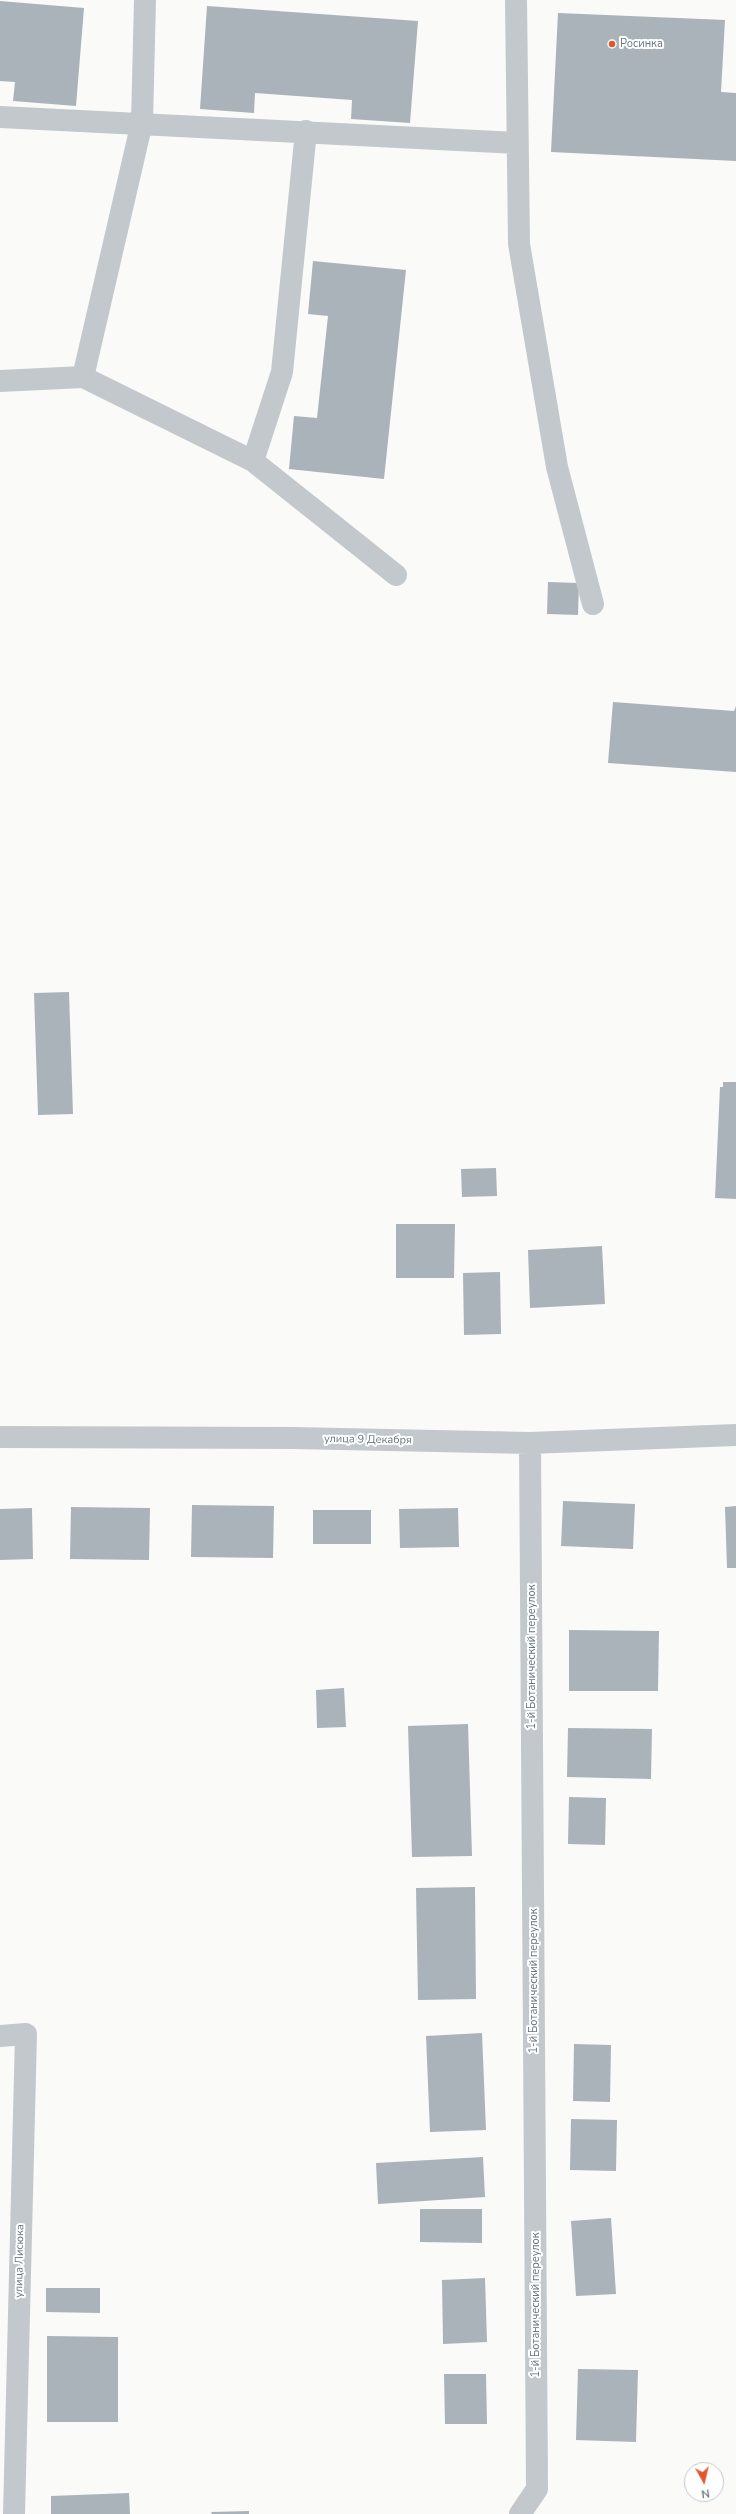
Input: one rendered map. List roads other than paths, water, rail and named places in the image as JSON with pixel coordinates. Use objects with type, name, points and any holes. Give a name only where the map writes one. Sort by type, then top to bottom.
[{"type":"street","points":[[83,377],[142,122],[145,0]]},
{"type":"street","points":[[516,0],[519,244],[557,467],[593,604]]},
{"type":"street","points":[[0,117],[142,122],[518,143]]},
{"type":"street","points":[[253,461],[282,372],[306,131]]},
{"type":"street","points":[[0,380],[83,377],[253,461],[396,575]]},
{"type":"street","name":"улица 9 Декабря","points":[[0,1437],[294,1438],[530,1443],[736,1435]]},
{"type":"street","name":"1-й Ботанический переулок","points":[[520,2514],[537,2489],[530,1443]]},
{"type":"street","name":"улица Лисюка","points":[[0,2036],[26,2034],[14,2514]]},
{"type":"place","name":"Росинка","points":[[612,44]]}]
